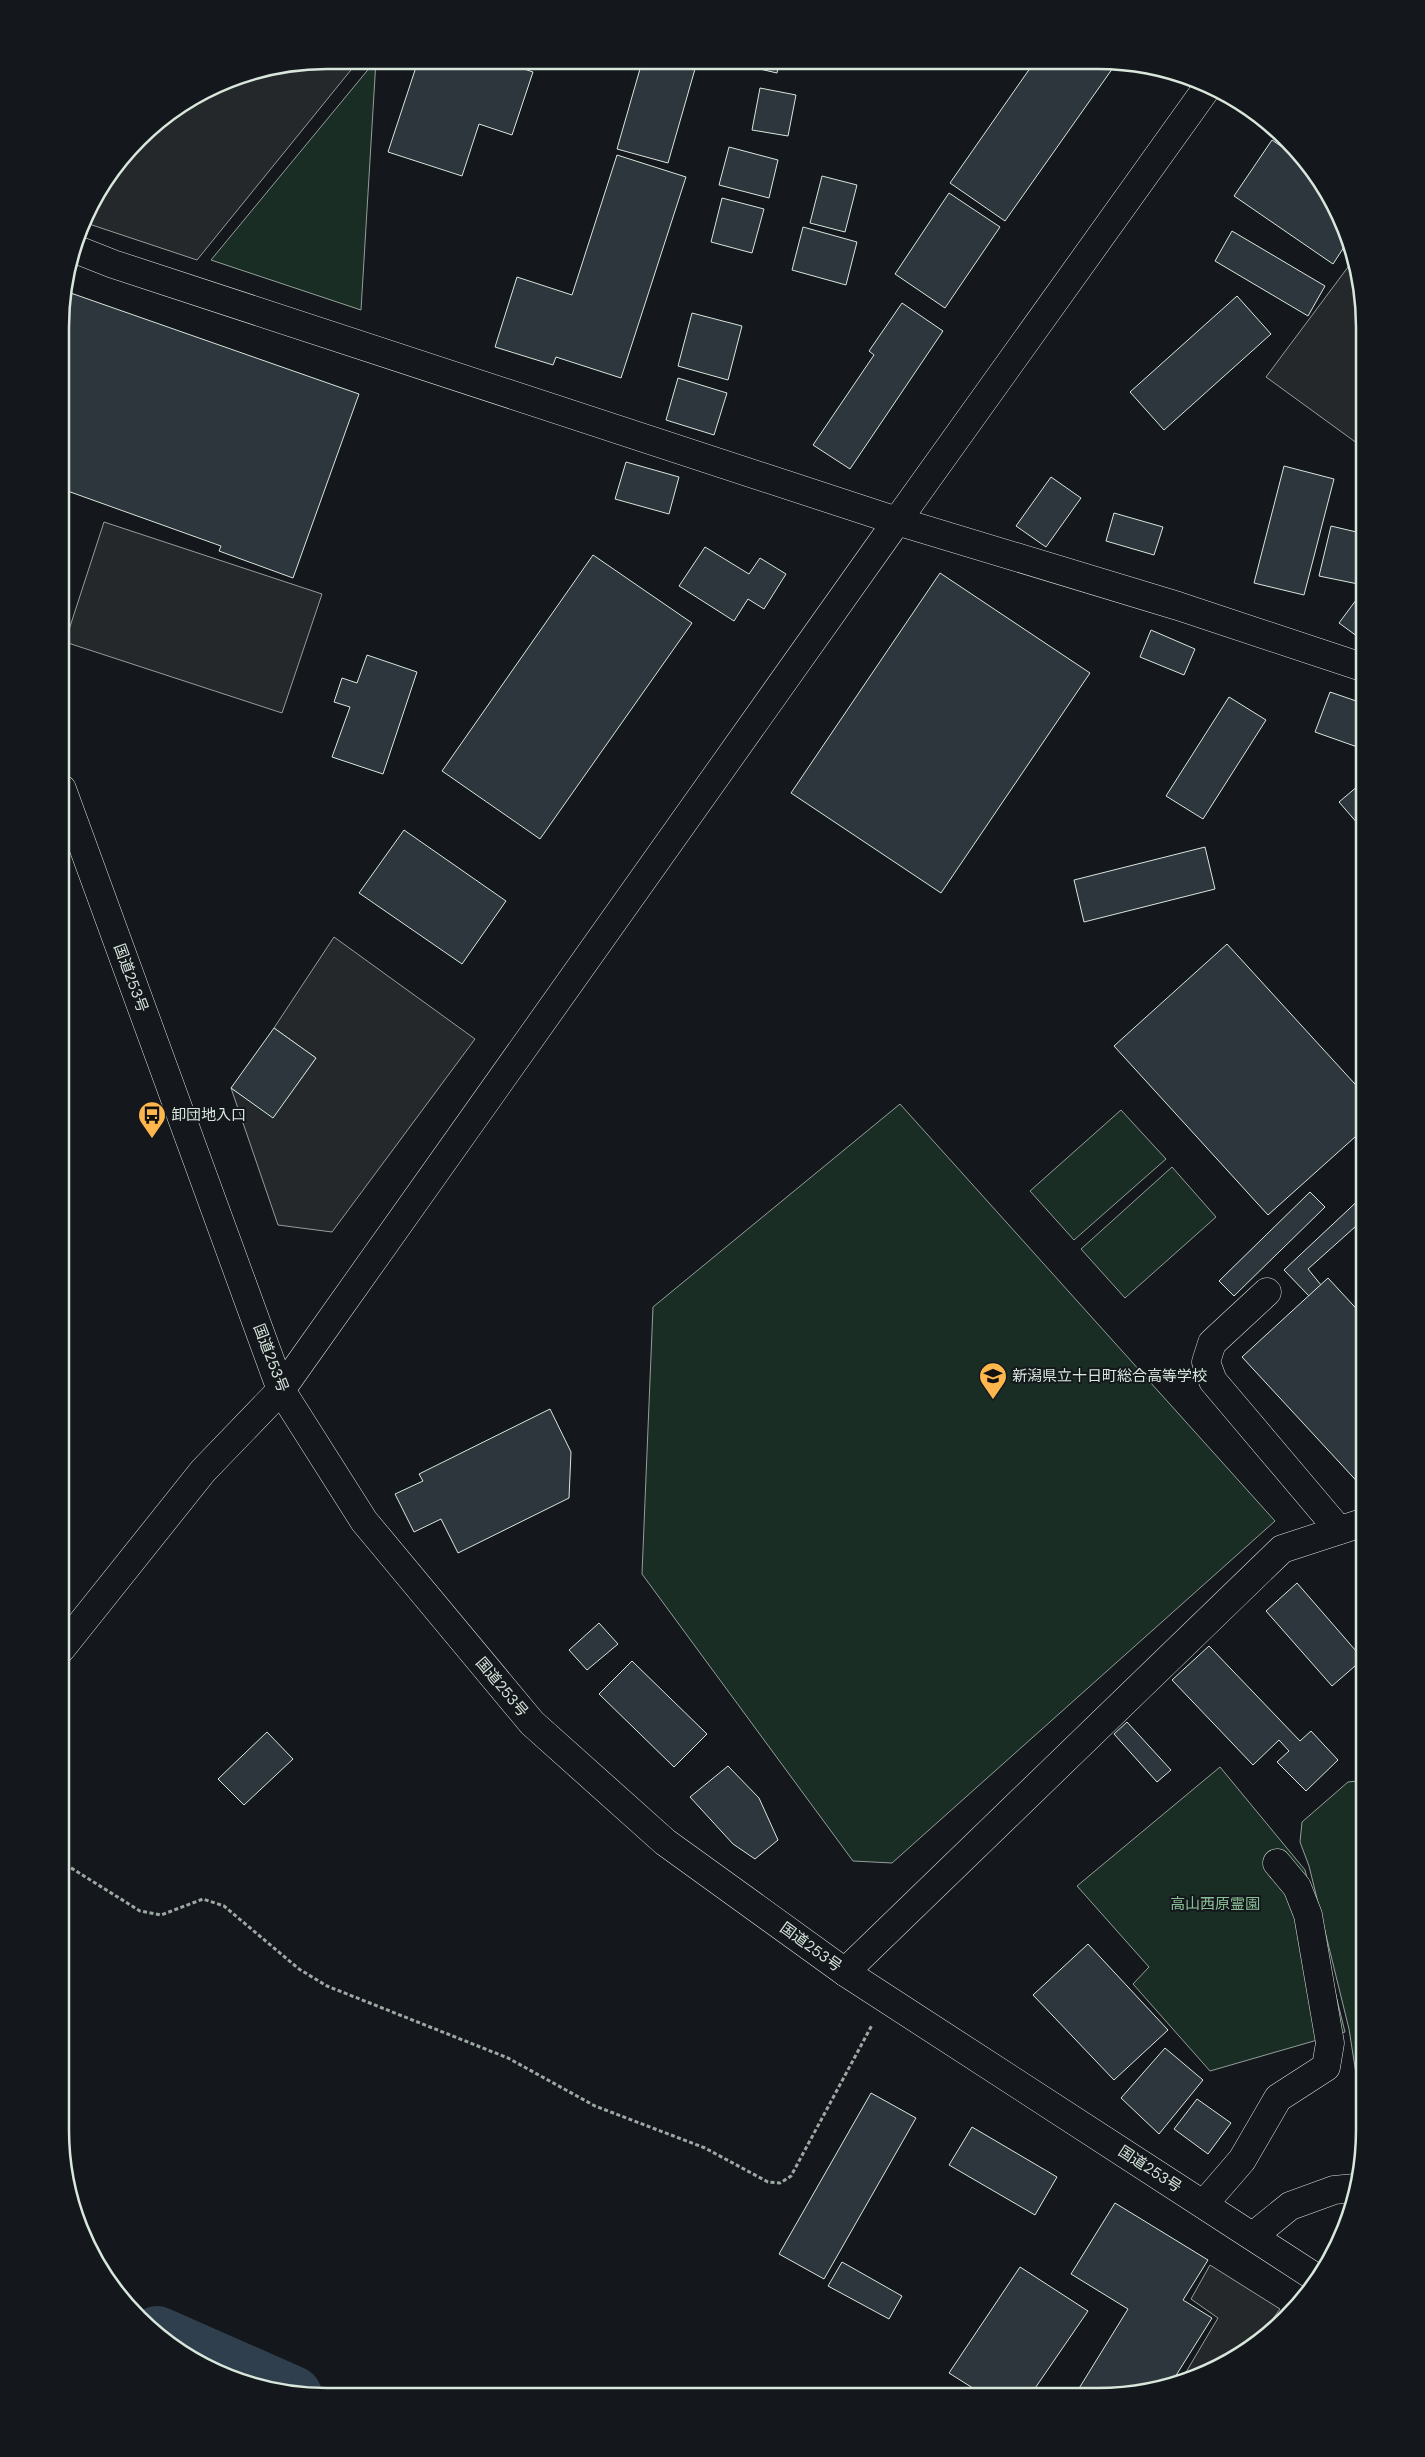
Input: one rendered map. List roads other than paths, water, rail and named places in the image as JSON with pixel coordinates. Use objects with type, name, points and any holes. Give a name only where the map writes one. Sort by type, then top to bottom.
[{"type":"main road","points":[[69,1639],[203,1471],[281,1390],[897,521],[1205,91]]},
{"type":"main road","points":[[80,251],[897,521],[1178,606],[1356,665]]},
{"type":"main road","name":"国道253号","points":[[69,808],[281,1390],[364,1521],[532,1723],[665,1842],[845,1972],[1312,2275]]},
{"type":"main road","points":[[845,1972],[1282,1549],[1352,1526],[1213,1381],[1206,1362],[1212,1343],[1267,1292]]},
{"type":"main road","points":[[1204,2204],[1242,2160],[1278,2098],[1326,2067],[1330,2043],[1308,1915],[1297,1887],[1277,1863]]},
{"type":"main road","points":[[1253,2236],[1290,2206],[1334,2190],[1349,2189]]},
{"type":"waterway","points":[[190,2350],[253,2377]]},
{"type":"place","name":"卸団地入口","points":[[152,1139]]},
{"type":"place","name":"新潟県立十日町総合高等学校","points":[[993,1400]]},
{"type":"park label","name":"高山西原霊園","points":[[1215,1904]]}]
